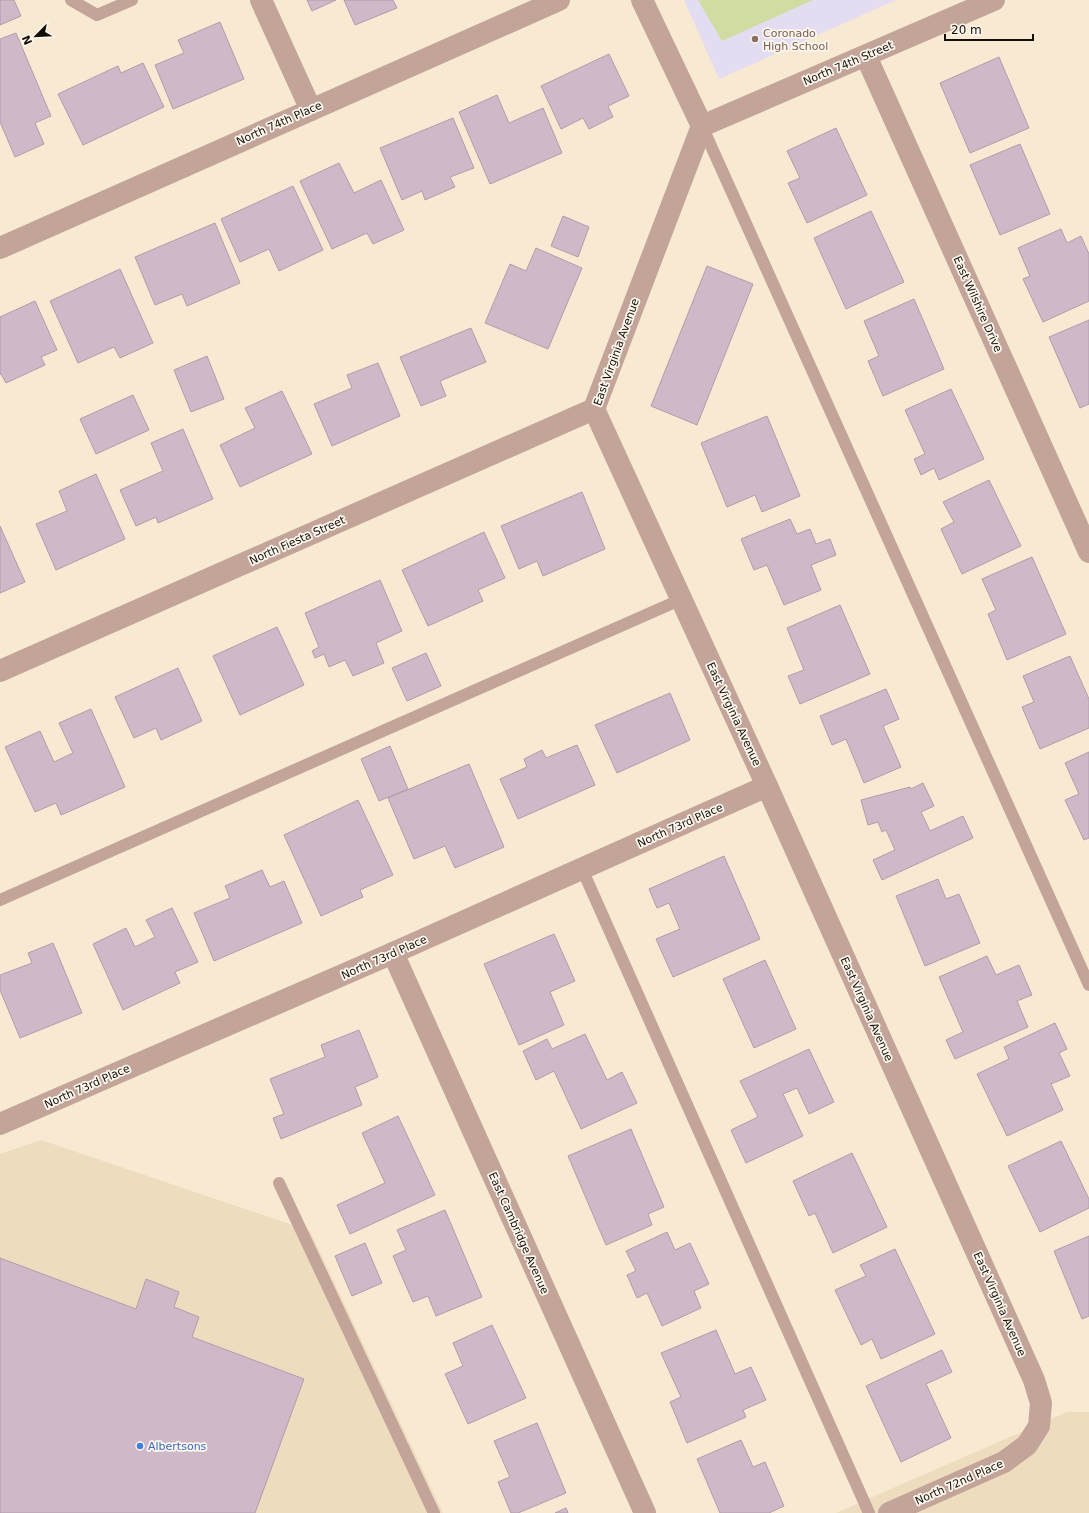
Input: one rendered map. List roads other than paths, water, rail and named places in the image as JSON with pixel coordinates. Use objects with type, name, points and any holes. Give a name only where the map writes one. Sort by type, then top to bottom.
[{"type":"street","points":[[261,0],[310,110]]},
{"type":"street","name":"North 74th Place","points":[[0,248],[559,0]]},
{"type":"street","points":[[642,0],[702,126]]},
{"type":"street","name":"North 74th Street","points":[[702,126],[994,0]]},
{"type":"street","name":"East Wilshire Drive","points":[[866,56],[1089,552]]},
{"type":"street","name":"East Virginia Avenue","points":[[702,126],[594,409],[767,786],[1034,1380],[1041,1403],[1039,1426]]},
{"type":"street","name":"North Fiesta Street","points":[[0,670],[594,409]]},
{"type":"street","name":"North 73rd Place","points":[[0,1124],[393,953],[767,786]]},
{"type":"street","name":"East Cambridge Avenue","points":[[393,953],[645,1513]]},
{"type":"street","name":"North 72nd Place","points":[[889,1513],[1004,1462],[1027,1445],[1039,1426]]},
{"type":"lane","points":[[71,0],[98,15],[132,0]]},
{"type":"lane","points":[[702,126],[1089,985]]},
{"type":"lane","points":[[0,900],[682,599]]},
{"type":"lane","points":[[582,869],[869,1513]]},
{"type":"lane","points":[[279,1183],[434,1513]]},
{"type":"place","name":"Coronado High School","points":[[755,39]]},
{"type":"place","name":"Albertsons","points":[[140,1446]]}]
